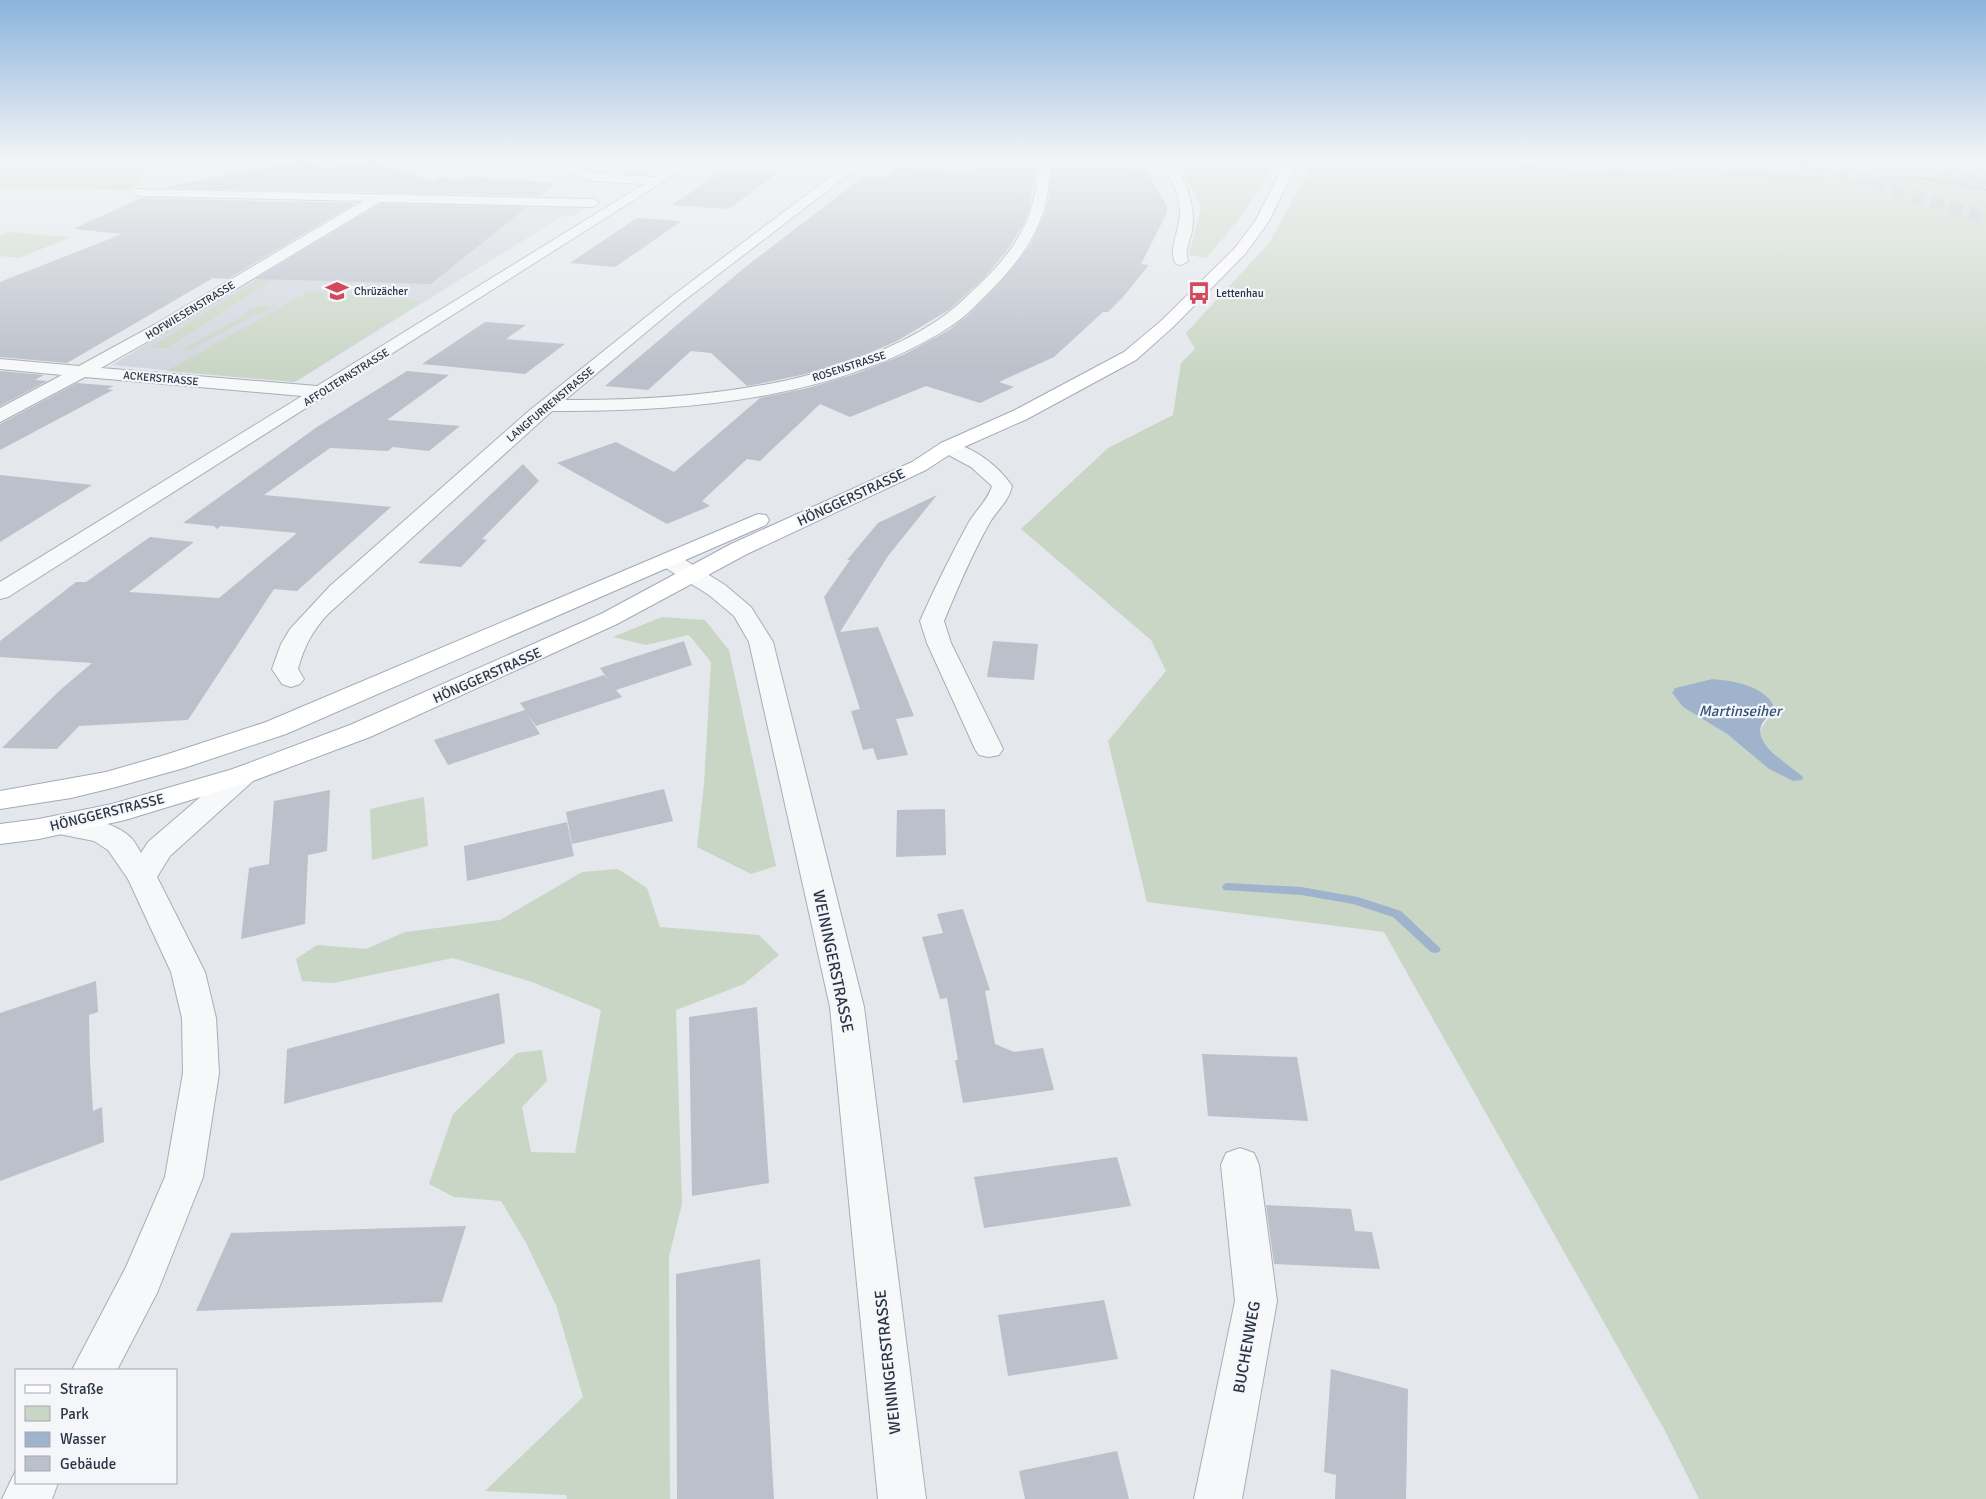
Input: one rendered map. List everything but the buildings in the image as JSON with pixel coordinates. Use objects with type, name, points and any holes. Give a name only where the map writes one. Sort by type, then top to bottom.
[{"type":"main road","name":"HÖNGGERSTRASSE","points":[[0,800],[100,782],[202,754],[276,728],[680,567],[739,549],[919,466],[948,447],[1020,414],[1130,356],[1167,324],[1240,251],[1255,230]]},
{"type":"main road","name":"HÖNGGERSTRASSE","points":[[0,834],[59,825],[115,813],[243,775],[360,731],[453,691],[609,619],[680,567]]},
{"type":"street","name":"HOFWIESENSTRASSE","points":[[0,416],[84,371],[323,230]]},
{"type":"street","name":"AFFOLTERNSTRASSE","points":[[0,592],[579,230]]},
{"type":"street","name":"LANGFURRENSTRASSE","points":[[291,679],[284,669],[290,647],[308,620],[338,591],[548,405],[676,300],[768,230]]},
{"type":"street","name":"ROSENSTRASSE","points":[[548,405],[590,407],[640,404],[738,393],[843,369],[905,346],[960,312],[1015,255],[1029,230]]},
{"type":"street","points":[[1181,261],[1178,250],[1185,230]]},
{"type":"street","name":"ACKERSTRASSE","points":[[0,364],[321,392]]},
{"type":"street","points":[[948,447],[980,463],[994,475],[1002,486],[1000,495],[982,518],[956,565],[932,621],[938,643],[989,749]]},
{"type":"street","name":"WEININGERSTRASSE","points":[[680,567],[717,590],[742,612],[761,642],[847,1006],[902,1499]]},
{"type":"street","points":[[142,877],[159,849],[243,775]]},
{"type":"street","points":[[59,825],[102,832],[119,843],[142,877],[188,972],[199,1018],[201,1074],[184,1177],[142,1279],[95,1369]]},
{"type":"street","name":"BUCHENWEG","points":[[1218,1499],[1256,1301],[1240,1165]]},
{"type":"street","points":[[26,1499],[34,1484]]},
{"type":"shaded area","name":"Chrüzächer","points":[[332,230],[540,230],[295,382],[112,365]]},
{"type":"green space","points":[[1195,230],[1230,230],[1206,258],[1189,255]]},
{"type":"green space","points":[[1276,230],[1986,230],[1986,1499],[1699,1499],[1665,1431],[1384,932],[1147,902],[1108,741],[1166,671],[1151,640],[1021,529],[1108,448],[1173,415],[1181,363],[1195,349],[1186,333],[1269,243]],"holes":[[[1712,679],[1755,691],[1775,706],[1760,733],[1763,742],[1781,761],[1793,781],[1769,769],[1727,734],[1683,707],[1672,693],[1675,688]]]},
{"type":"green space","points":[[8,232],[71,237],[19,258],[0,256],[0,235]]},
{"type":"green space","points":[[309,247],[323,247],[167,348],[151,347]]},
{"type":"green space","points":[[310,291],[422,301],[295,382],[167,371]]},
{"type":"green space","points":[[259,306],[275,307],[260,315],[256,314],[190,350],[182,350],[247,314],[244,313]]},
{"type":"green space","points":[[662,617],[705,620],[729,650],[776,866],[751,874],[697,847],[704,784],[711,662],[689,635],[646,645],[613,637]]},
{"type":"green space","points":[[424,797],[428,846],[372,860],[370,809]]},
{"type":"green space","points":[[618,869],[647,888],[660,927],[759,935],[779,955],[744,984],[676,1010],[682,1204],[669,1257],[670,1499],[567,1499],[566,1495],[485,1491],[583,1397],[556,1305],[526,1243],[501,1201],[454,1197],[429,1184],[453,1114],[517,1053],[542,1050],[547,1081],[522,1107],[531,1152],[575,1153],[601,1010],[532,982],[453,958],[333,983],[302,981],[296,959],[317,945],[366,949],[405,932],[500,920],[582,872]]},
{"type":"water","name":"Martinseiher","points":[[1712,679],[1750,686],[1766,696],[1776,711],[1765,720],[1760,729],[1762,738],[1767,747],[1803,777],[1802,780],[1793,781],[1769,769],[1727,734],[1683,707],[1672,693],[1675,688]]},
{"type":"waterway","points":[[1228,887],[1301,891],[1354,900],[1397,914],[1435,949]]},
{"type":"place","name":"Chrüzächer","points":[[337,291]]},
{"type":"place","name":"Lettenhau","points":[[1199,293]]}]
